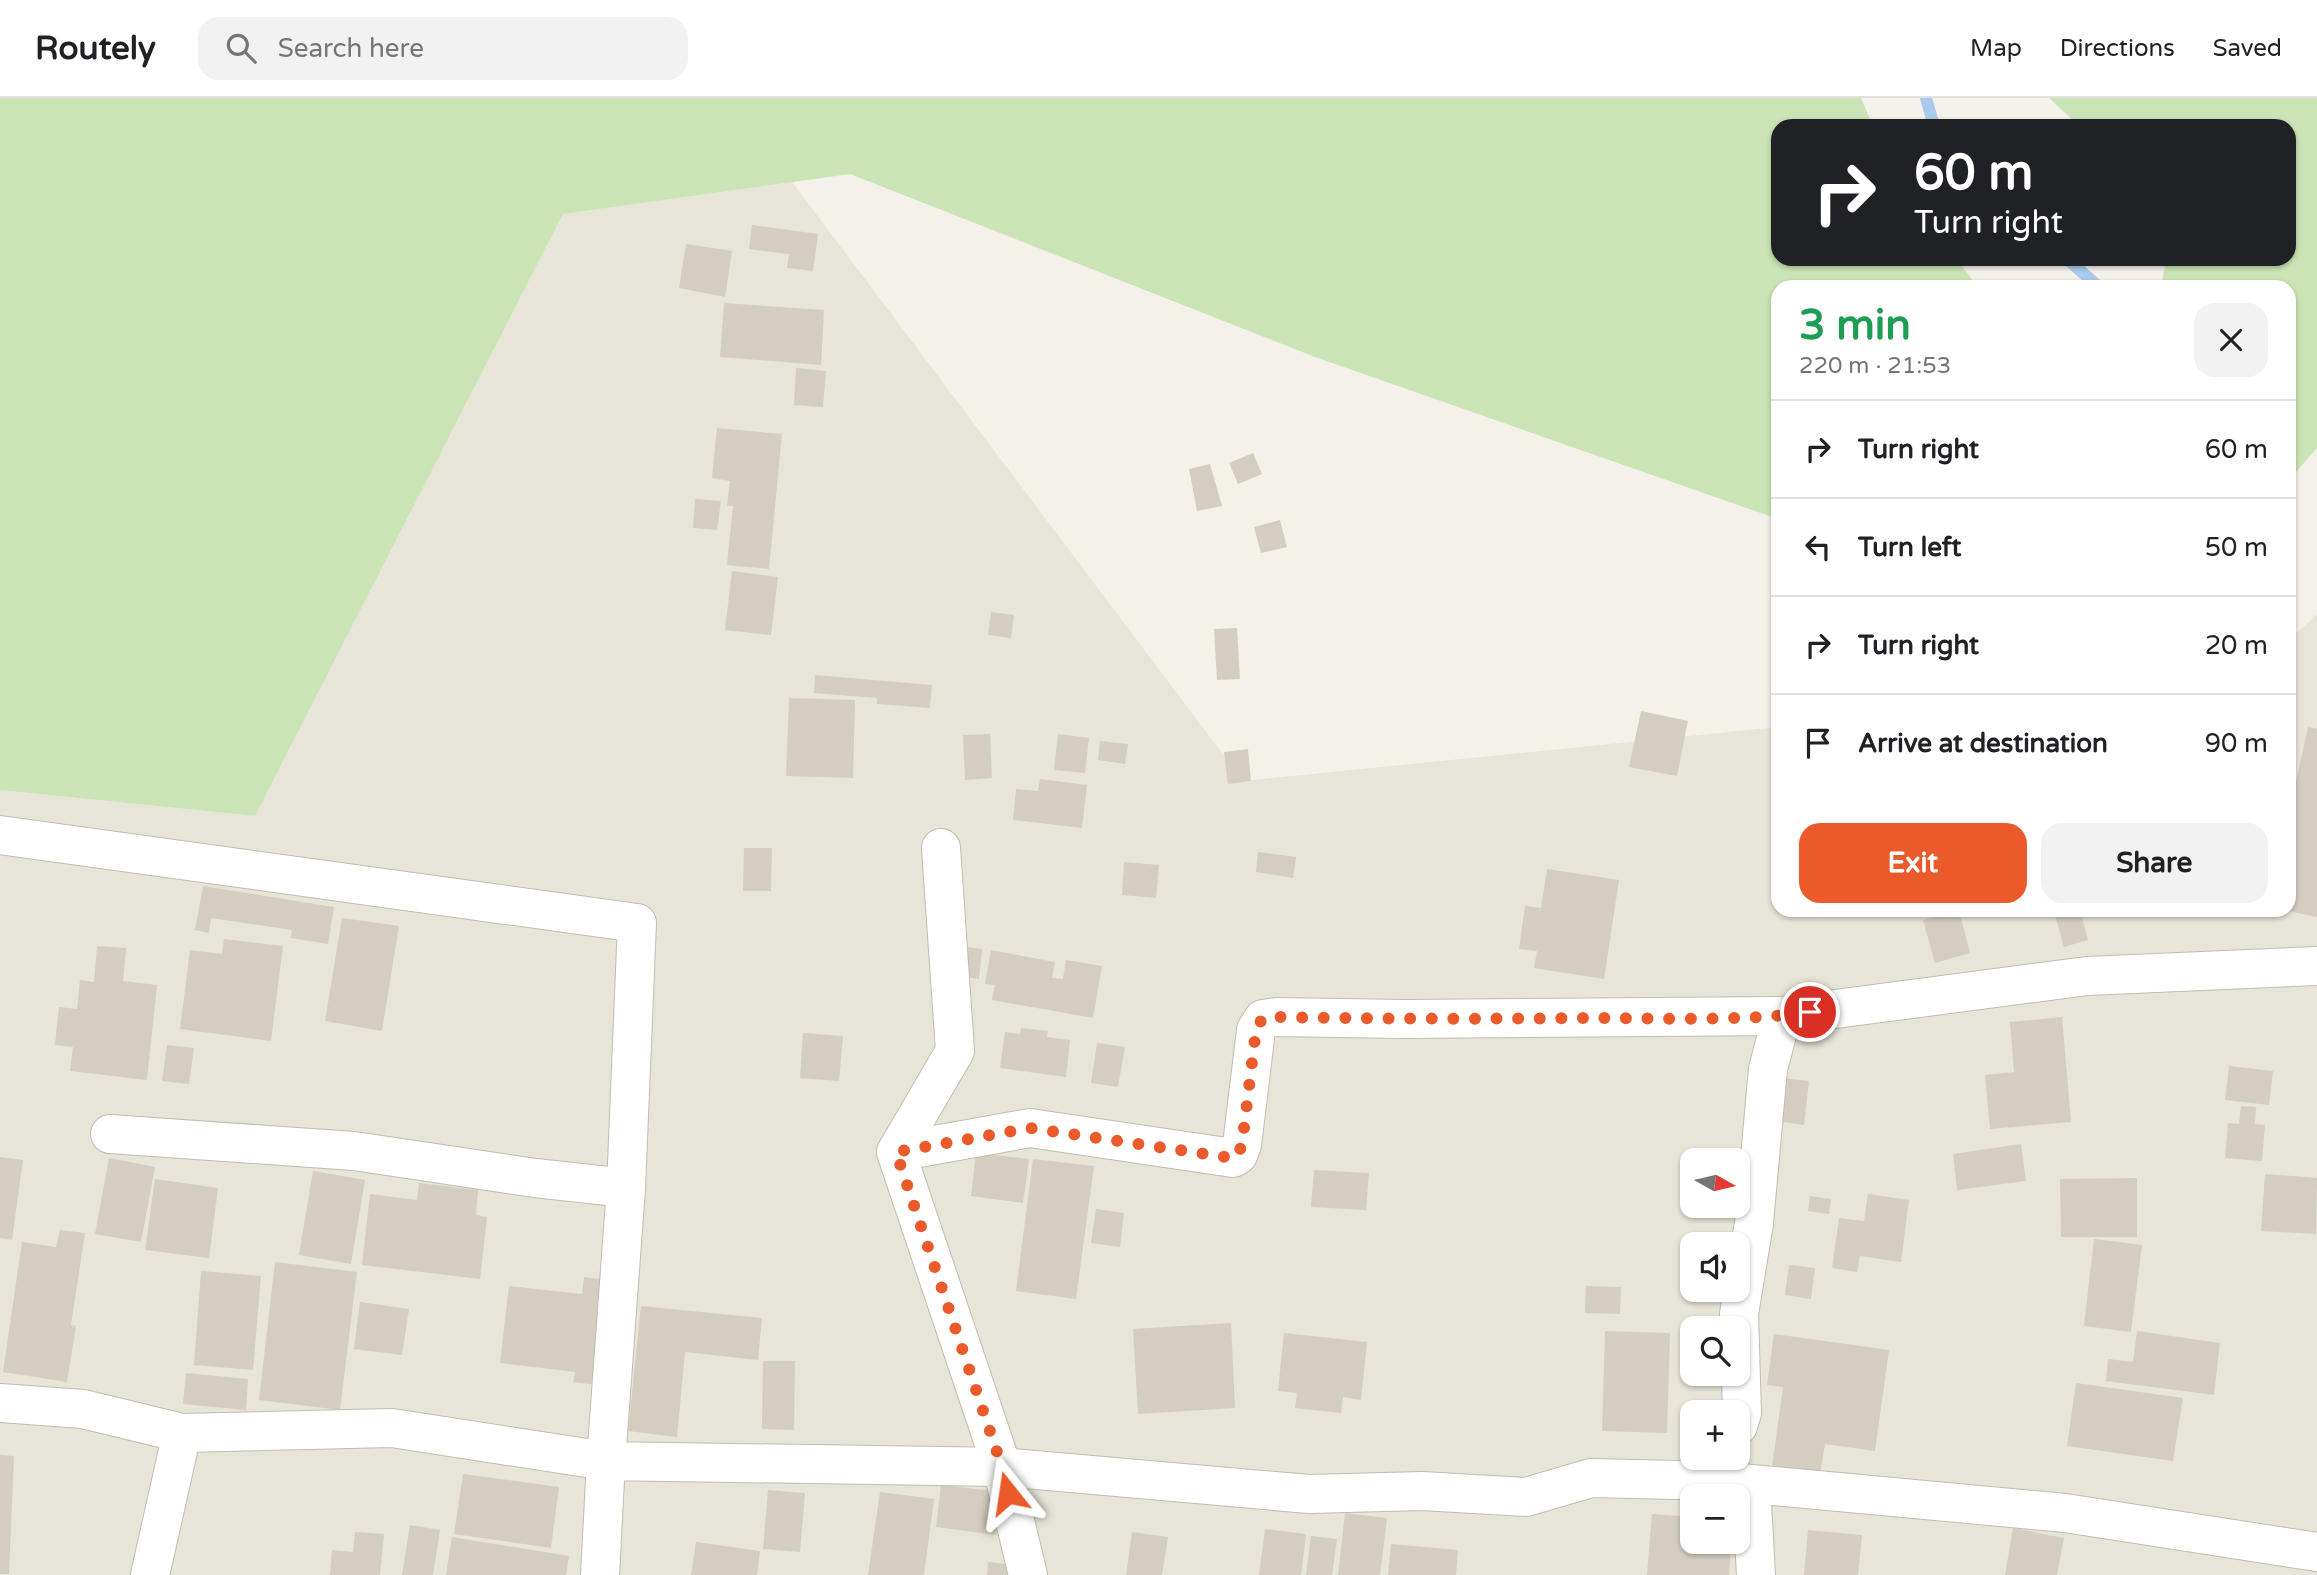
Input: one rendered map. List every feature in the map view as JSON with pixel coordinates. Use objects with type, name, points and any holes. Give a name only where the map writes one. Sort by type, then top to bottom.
[{"type":"street","points":[[0,835],[637,923],[626,1188],[600,1575]]},
{"type":"street","points":[[941,848],[955,1051],[896,1152],[1002,1467],[1028,1575]]},
{"type":"street","points":[[896,1152],[1030,1128],[1233,1158],[1238,1155],[1242,1144],[1256,1030],[1262,1019],[1276,1017],[1404,1019],[1782,1016],[2087,976],[2317,966]]},
{"type":"street","points":[[1742,1400],[1739,1314],[1754,1223],[1768,1069],[1782,1016]]},
{"type":"street","points":[[110,1134],[354,1151],[535,1178],[626,1188]]},
{"type":"street","points":[[0,1403],[83,1409],[182,1433],[392,1428],[606,1461],[1002,1467],[1309,1494],[1422,1491],[1527,1497],[1591,1478],[1733,1475],[2065,1513],[2317,1552]]},
{"type":"street","points":[[150,1575],[182,1433]]},
{"type":"street","points":[[1733,1475],[1756,1575]]},
{"type":"shaded area","points":[[792,182],[1243,781],[1771,728],[1771,917],[2296,917],[2296,633],[2317,615],[2317,1575],[0,1575],[0,790],[255,816],[563,214]]},
{"type":"green space","points":[[0,98],[1861,98],[1870,119],[1771,119],[1771,266],[1962,266],[1972,280],[1771,280],[1771,517],[1315,357],[850,174],[563,214],[255,816],[0,790]]},
{"type":"green space","points":[[2049,98],[2317,98],[2317,448],[2296,472],[2296,280],[2162,280],[2165,266],[2296,266],[2296,119],[2072,119]]},
{"type":"building","points":[[752,225],[818,234],[813,271],[787,268],[789,254],[749,249]]},
{"type":"building","points":[[686,244],[732,251],[725,297],[679,288]]},
{"type":"building","points":[[724,303],[824,310],[821,365],[720,357]]},
{"type":"building","points":[[796,368],[826,371],[823,407],[794,405]]},
{"type":"building","points":[[717,428],[782,434],[769,569],[727,565],[733,506],[727,506],[730,481],[712,478]]},
{"type":"building","points":[[1253,453],[1262,474],[1238,484],[1229,463]]},
{"type":"building","points":[[1210,464],[1222,506],[1197,511],[1189,469]]},
{"type":"building","points":[[695,499],[721,501],[717,530],[693,528]]},
{"type":"building","points":[[1280,520],[1287,547],[1261,553],[1254,527]]},
{"type":"building","points":[[732,571],[778,577],[771,635],[725,630]]},
{"type":"building","points":[[991,612],[1014,615],[1011,638],[988,635]]},
{"type":"building","points":[[1237,628],[1240,679],[1217,680],[1214,629]]},
{"type":"building","points":[[815,675],[932,685],[930,708],[877,704],[877,698],[814,693]]},
{"type":"building","points":[[789,698],[855,700],[853,778],[786,776]]},
{"type":"building","points":[[1641,711],[1688,721],[1677,776],[1629,767]]},
{"type":"building","points":[[2308,727],[2317,729],[2317,917],[2296,912],[2296,781]]},
{"type":"building","points":[[990,734],[992,778],[965,780],[963,735]]},
{"type":"building","points":[[1058,734],[1089,738],[1085,773],[1054,770]]},
{"type":"building","points":[[1100,741],[1128,744],[1125,764],[1098,760]]},
{"type":"building","points":[[1248,749],[1251,781],[1228,784],[1224,752]]},
{"type":"building","points":[[1040,779],[1087,785],[1082,828],[1013,820],[1016,789],[1038,791]]},
{"type":"building","points":[[744,848],[772,848],[771,891],[743,891]]},
{"type":"building","points":[[1258,852],[1296,857],[1293,878],[1256,872]]},
{"type":"building","points":[[1124,862],[1159,865],[1156,898],[1122,895]]},
{"type":"building","points":[[1547,869],[1619,880],[1604,979],[1534,968],[1537,951],[1519,949],[1525,906],[1541,908]]},
{"type":"building","points":[[203,886],[334,907],[328,944],[291,938],[292,930],[211,918],[209,933],[195,930]]},
{"type":"building","points":[[1934,917],[1961,917],[1970,953],[1935,963],[1923,920]]},
{"type":"building","points":[[2056,917],[2082,917],[2088,940],[2064,947]]},
{"type":"building","points":[[342,918],[399,926],[382,1031],[325,1021]]},
{"type":"building","points":[[224,939],[283,946],[271,1041],[180,1029],[190,950],[222,954]]},
{"type":"building","points":[[97,946],[126,948],[123,981],[157,985],[147,1080],[70,1071],[73,1047],[55,1045],[59,1007],[77,1009],[80,980],[94,982]]},
{"type":"building","points":[[961,946],[982,949],[979,979],[957,976]]},
{"type":"building","points":[[991,950],[1055,962],[1052,978],[1063,979],[1066,960],[1102,966],[1093,1018],[992,1000],[995,985],[985,984]]},
{"type":"building","points":[[2062,1017],[2071,1122],[1990,1129],[1985,1075],[2014,1072],[2010,1022]]},
{"type":"building","points":[[1021,1028],[1048,1031],[1047,1037],[1070,1040],[1066,1077],[1000,1068],[1005,1032],[1020,1034]]},
{"type":"building","points":[[803,1033],[843,1036],[839,1081],[800,1078]]},
{"type":"building","points":[[1097,1043],[1125,1047],[1118,1087],[1091,1083]]},
{"type":"building","points":[[167,1045],[194,1048],[189,1084],[162,1081]]},
{"type":"building","points":[[2229,1066],[2273,1071],[2269,1105],[2225,1100]]},
{"type":"building","points":[[1782,1078],[1809,1081],[1804,1125],[1777,1121]]},
{"type":"building","points":[[2241,1106],[2256,1107],[2255,1124],[2265,1125],[2262,1161],[2225,1158],[2228,1123],[2239,1124]]},
{"type":"building","points":[[2021,1144],[2026,1181],[1957,1190],[1953,1154]]},
{"type":"building","points":[[976,1153],[1029,1159],[1023,1203],[971,1196]]},
{"type":"building","points":[[0,1157],[23,1160],[12,1240],[0,1238]]},
{"type":"building","points":[[109,1158],[155,1167],[141,1242],[95,1234]]},
{"type":"building","points":[[1033,1159],[1094,1166],[1076,1299],[1016,1291]]},
{"type":"building","points":[[1314,1170],[1369,1173],[1366,1210],[1311,1207]]},
{"type":"building","points":[[313,1171],[365,1180],[351,1264],[299,1255]]},
{"type":"building","points":[[2265,1174],[2317,1178],[2316,1234],[2261,1231]]},
{"type":"building","points":[[2137,1178],[2137,1237],[2061,1237],[2060,1179]]},
{"type":"building","points":[[155,1179],[218,1188],[209,1258],[145,1250]]},
{"type":"building","points":[[419,1183],[478,1190],[476,1215],[487,1217],[480,1279],[362,1265],[370,1194],[417,1200]]},
{"type":"building","points":[[1868,1194],[1909,1200],[1901,1262],[1860,1256],[1857,1272],[1832,1268],[1839,1218],[1864,1221]]},
{"type":"building","points":[[1810,1196],[1831,1199],[1829,1214],[1808,1211]]},
{"type":"building","points":[[1096,1209],[1124,1213],[1120,1247],[1091,1243]]},
{"type":"building","points":[[60,1230],[85,1233],[71,1325],[76,1326],[67,1382],[3,1372],[22,1242],[56,1247]]},
{"type":"building","points":[[2094,1239],[2142,1245],[2131,1332],[2084,1326]]},
{"type":"building","points":[[275,1262],[357,1272],[340,1410],[259,1400]]},
{"type":"building","points":[[1789,1265],[1815,1268],[1811,1299],[1785,1295]]},
{"type":"building","points":[[201,1271],[261,1276],[253,1370],[194,1365]]},
{"type":"building","points":[[584,1277],[617,1281],[605,1386],[573,1382],[575,1372],[500,1363],[509,1286],[582,1294]]},
{"type":"building","points":[[1586,1286],[1621,1287],[1620,1314],[1585,1313]]},
{"type":"building","points":[[360,1302],[409,1309],[402,1355],[354,1349]]},
{"type":"building","points":[[641,1306],[762,1318],[758,1360],[685,1352],[677,1437],[628,1431]]},
{"type":"building","points":[[1231,1323],[1235,1408],[1138,1414],[1133,1329]]},
{"type":"building","points":[[1605,1331],[1670,1333],[1667,1433],[1602,1431]]},
{"type":"building","points":[[2137,1331],[2220,1343],[2214,1395],[2106,1381],[2108,1359],[2133,1362]]},
{"type":"building","points":[[1284,1333],[1367,1342],[1361,1400],[1343,1397],[1341,1413],[1295,1408],[1297,1393],[1278,1391]]},
{"type":"building","points":[[1774,1334],[1889,1350],[1875,1451],[1825,1444],[1820,1474],[1772,1467],[1783,1387],[1767,1385]]},
{"type":"building","points":[[763,1361],[795,1361],[794,1430],[762,1429]]},
{"type":"building","points":[[186,1373],[248,1379],[246,1410],[183,1404]]},
{"type":"building","points":[[2076,1383],[2183,1398],[2173,1461],[2067,1446]]},
{"type":"building","points":[[0,1455],[14,1456],[9,1574],[0,1574]]},
{"type":"building","points":[[463,1474],[559,1487],[551,1548],[454,1534]]},
{"type":"building","points":[[941,1485],[1001,1492],[996,1535],[936,1527]]},
{"type":"building","points":[[768,1490],[805,1493],[800,1552],[763,1549]]},
{"type":"building","points":[[880,1492],[934,1499],[924,1575],[868,1575]]},
{"type":"building","points":[[1345,1513],[1387,1518],[1380,1575],[1338,1575]]},
{"type":"building","points":[[1652,1514],[1680,1516],[1680,1554],[1730,1554],[1729,1575],[1647,1575]]},
{"type":"building","points":[[410,1525],[440,1530],[433,1575],[402,1575]]},
{"type":"building","points":[[2013,1528],[2064,1538],[2057,1575],[2005,1575]]},
{"type":"building","points":[[1265,1529],[1306,1534],[1301,1575],[1259,1575]]},
{"type":"building","points":[[1808,1530],[1862,1535],[1858,1575],[1804,1575]]},
{"type":"building","points":[[355,1532],[384,1534],[380,1575],[330,1575],[332,1550],[353,1552]]},
{"type":"building","points":[[1132,1532],[1168,1537],[1162,1575],[1126,1575]]},
{"type":"building","points":[[1311,1536],[1337,1539],[1332,1575],[1306,1575]]},
{"type":"building","points":[[452,1537],[569,1556],[566,1575],[446,1575]]},
{"type":"building","points":[[696,1542],[760,1551],[757,1575],[691,1575]]},
{"type":"building","points":[[1391,1544],[1458,1550],[1456,1575],[1388,1575]]},
{"type":"building","points":[[988,1562],[1023,1566],[1022,1575],[987,1575]]},
{"type":"waterway","points":[[1926,98],[1932,119]]},
{"type":"waterway","points":[[2075,266],[2091,280]]},
{"type":"route","points":[[1008,1493],[1002,1467],[896,1152],[1030,1128],[1233,1158],[1238,1155],[1242,1144],[1256,1030],[1262,1019],[1721,1018],[1782,1016],[1810,1012]]}]
